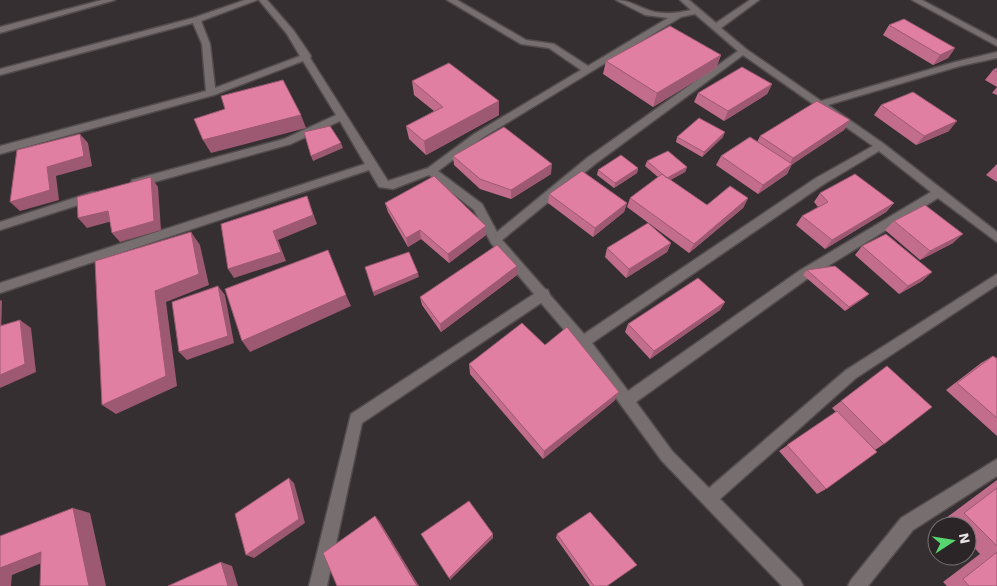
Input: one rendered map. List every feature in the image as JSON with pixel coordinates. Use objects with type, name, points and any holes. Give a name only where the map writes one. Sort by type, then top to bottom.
[{"type":"street","points":[[0,30],[111,0]]},
{"type":"street","points":[[0,72],[196,20],[253,0]]},
{"type":"street","points":[[263,0],[291,32],[360,143],[370,166],[388,186],[394,186],[414,174],[431,171],[478,136],[677,16],[696,11]]},
{"type":"street","points":[[451,0],[521,40],[551,46],[588,70]]},
{"type":"street","points":[[620,0],[652,15],[677,16]]},
{"type":"street","points":[[684,0],[743,51],[880,146],[997,238]]},
{"type":"street","points":[[715,28],[755,0]]},
{"type":"street","points":[[916,0],[997,43]]},
{"type":"street","points":[[196,20],[206,44],[211,93]]},
{"type":"street","points":[[495,240],[591,162],[743,51]]},
{"type":"street","points":[[821,104],[958,64],[997,55]]},
{"type":"street","points":[[0,150],[211,93],[307,56]]},
{"type":"street","points":[[129,185],[287,142],[342,116]]},
{"type":"street","points":[[584,342],[820,181],[880,146]]},
{"type":"street","points":[[0,288],[370,166]]},
{"type":"street","points":[[431,171],[478,207],[495,240],[584,342],[625,401],[667,456],[794,586]]},
{"type":"street","points":[[625,401],[803,275],[939,192]]},
{"type":"street","points":[[0,226],[102,194]]},
{"type":"street","points":[[708,500],[851,374],[997,279]]},
{"type":"street","points":[[318,586],[356,419],[544,294]]},
{"type":"street","points":[[857,586],[907,524],[997,468]]},
{"type":"building","points":[[904,19],[955,48],[940,55],[889,25]]},
{"type":"building","points":[[670,26],[721,55],[657,93],[606,61]]},
{"type":"building","points":[[449,63],[499,101],[424,141],[406,126],[443,107],[412,81]]},
{"type":"building","points":[[742,67],[772,84],[728,111],[698,93]]},
{"type":"building","points":[[283,80],[301,115],[203,140],[194,119],[225,109],[221,96]]},
{"type":"building","points":[[913,92],[957,121],[924,136],[881,105]]},
{"type":"building","points":[[817,101],[850,120],[793,158],[760,136]]},
{"type":"building","points":[[699,118],[725,132],[704,152],[677,137]]},
{"type":"building","points":[[330,126],[341,143],[311,156],[304,132]]},
{"type":"building","points":[[504,127],[552,164],[511,190],[480,179],[453,156]]},
{"type":"building","points":[[80,134],[84,156],[47,167],[50,190],[10,202],[17,150]]},
{"type":"building","points":[[750,137],[792,164],[763,185],[721,156]]},
{"type":"building","points":[[668,151],[687,167],[667,178],[647,161]]},
{"type":"building","points":[[621,155],[638,168],[615,183],[598,170]]},
{"type":"building","points":[[582,171],[627,203],[595,228],[549,194]]},
{"type":"building","points":[[662,174],[707,205],[730,186],[748,198],[694,244],[630,198]]},
{"type":"building","points":[[855,174],[894,203],[832,240],[802,216],[828,202],[820,193]]},
{"type":"building","points":[[434,176],[486,226],[448,254],[420,230],[406,238],[385,203]]},
{"type":"building","points":[[151,177],[154,221],[112,233],[108,211],[78,218],[77,197]]},
{"type":"building","points":[[307,196],[313,215],[273,231],[281,252],[228,269],[221,224]]},
{"type":"building","points":[[925,205],[963,234],[930,251],[894,221]]},
{"type":"building","points":[[648,223],[671,243],[629,269],[607,248]]},
{"type":"building","points":[[191,232],[199,274],[155,291],[166,376],[102,405],[95,261]]},
{"type":"building","points":[[886,234],[932,272],[908,286],[862,246]]},
{"type":"building","points":[[497,245],[517,266],[440,324],[420,297]]},
{"type":"building","points":[[328,250],[346,295],[242,341],[225,289]]},
{"type":"building","points":[[409,252],[418,273],[373,292],[365,267]]},
{"type":"building","points":[[835,266],[869,294],[849,307],[807,270]]},
{"type":"building","points":[[698,278],[725,302],[654,351],[628,324]]},
{"type":"building","points":[[218,286],[228,336],[179,352],[172,302]]},
{"type":"building","points":[[20,320],[25,364],[0,375],[0,326]]},
{"type":"building","points":[[522,323],[545,345],[567,327],[619,392],[544,451],[469,364]]},
{"type":"building","points":[[993,356],[997,359],[997,418],[957,383]]},
{"type":"building","points":[[887,366],[932,407],[884,444],[841,401]]},
{"type":"building","points":[[837,411],[877,452],[826,489],[787,445]]},
{"type":"building","points":[[289,478],[299,519],[246,555],[235,514]]},
{"type":"building","points":[[997,488],[997,546],[977,526],[977,516],[967,516],[964,513]]},
{"type":"building","points":[[469,501],[493,534],[449,578],[421,534]]},
{"type":"building","points":[[73,508],[89,586],[40,586],[41,552],[0,568],[0,536]]},
{"type":"building","points":[[590,512],[637,565],[607,586],[594,586],[557,534]]},
{"type":"building","points":[[375,516],[417,586],[337,586],[323,553]]},
{"type":"building","points":[[997,552],[997,586],[969,586],[963,579]]},
{"type":"building","points":[[221,562],[228,586],[168,586]]}]
